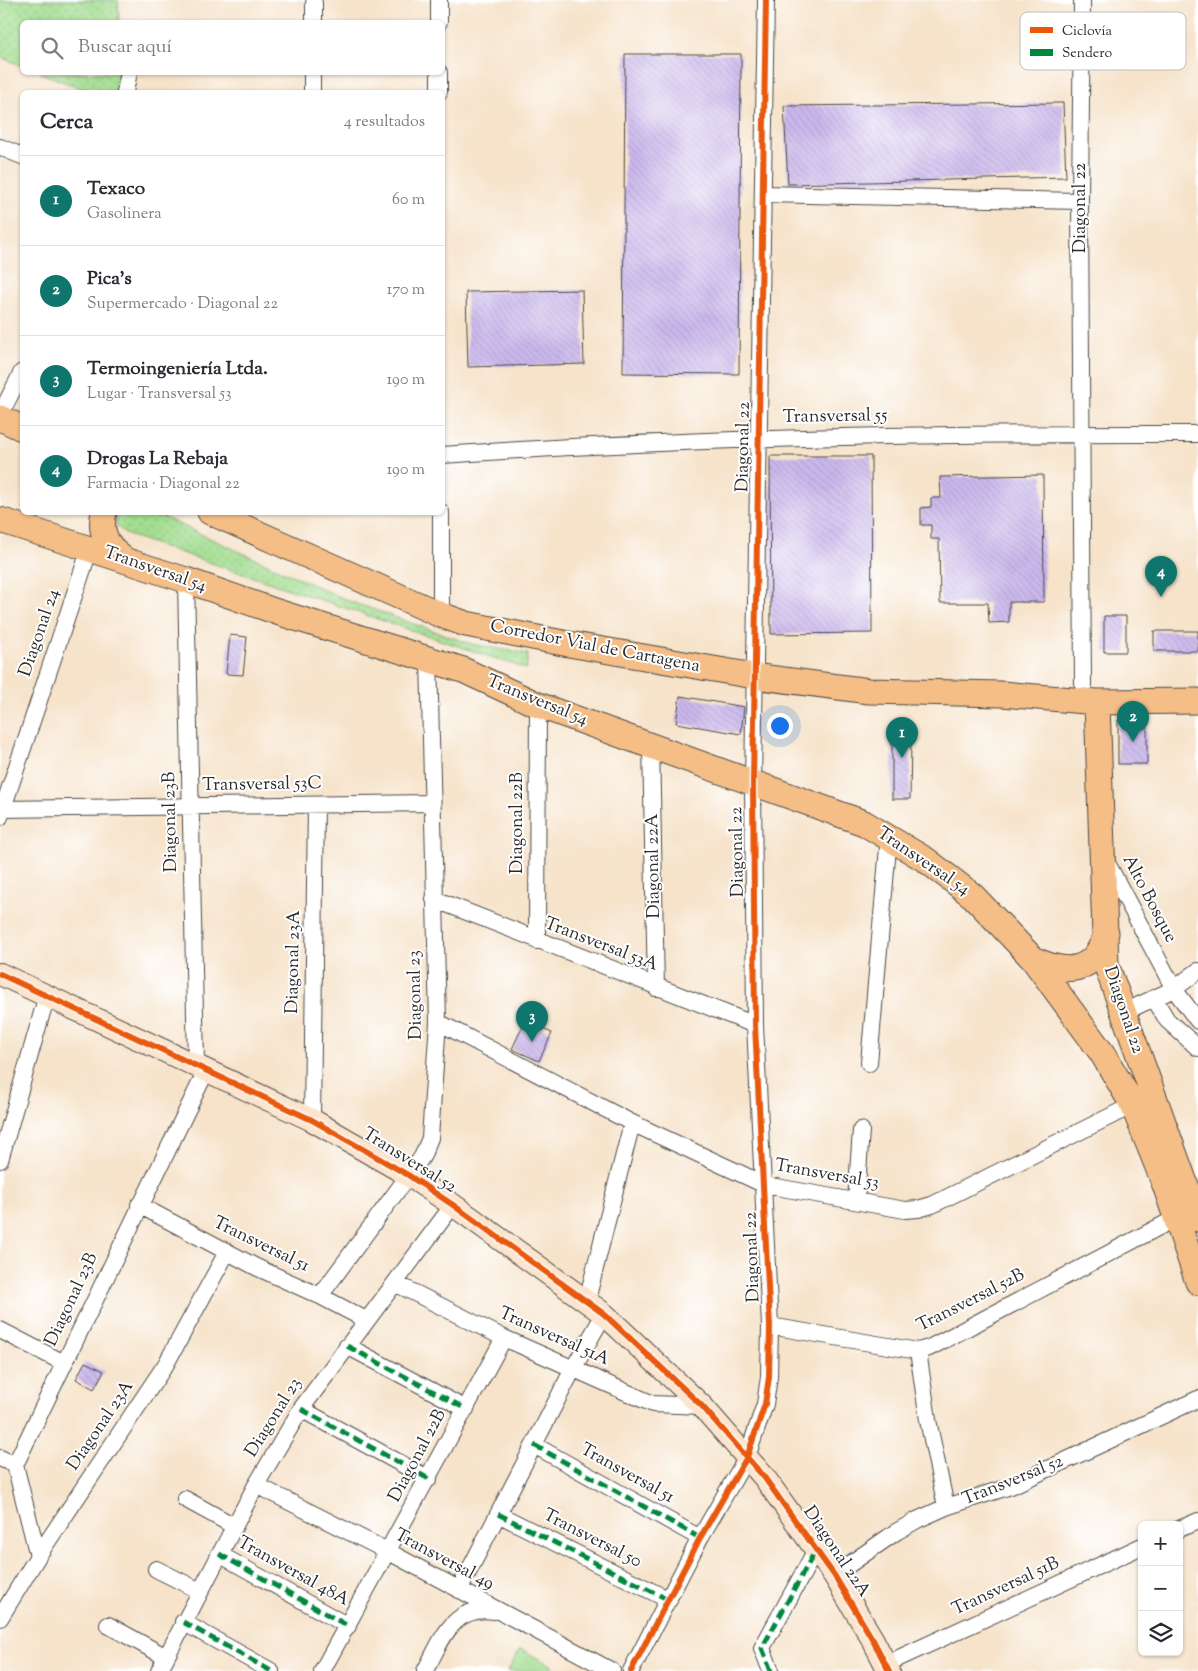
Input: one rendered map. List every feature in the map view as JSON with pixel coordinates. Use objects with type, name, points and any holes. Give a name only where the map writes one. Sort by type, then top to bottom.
[{"type":"main road","points":[[0,417],[20,427]]},
{"type":"main road","points":[[104,515],[103,532],[108,544],[116,554],[127,560]]},
{"type":"main road","name":"Corredor Vial de Cartagena","points":[[217,515],[441,615],[466,624],[563,644],[754,676],[869,691],[1090,694],[1198,701]]},
{"type":"main road","name":"Transversal 54","points":[[0,520],[127,560],[277,612],[429,658],[463,670],[538,705],[864,823],[889,836],[926,860],[974,896],[1033,959]]},
{"type":"main road","name":"Corredor Vial de Cartagena","points":[[1090,694],[1198,686]]},
{"type":"main road","name":"Diagonal 22","points":[[1090,694],[1103,855],[1106,964],[1124,1012],[1187,1218],[1198,1282]]},
{"type":"main road","points":[[1033,959],[1058,970],[1072,970],[1084,965],[1099,952],[1106,934]]},
{"type":"main road","name":"Diagonal 22","points":[[1033,959],[1102,1053],[1133,1105],[1187,1218]]},
{"type":"main road","points":[[1102,1053],[1102,1038],[1108,1024],[1124,1012]]},
{"type":"street","points":[[439,0],[439,20]]},
{"type":"street","name":"Diagonal 22","points":[[631,1671],[700,1538],[747,1457],[765,1404],[770,1326],[765,1185],[755,1025],[753,782],[766,0]]},
{"type":"street","points":[[314,3],[314,20]]},
{"type":"street","name":"Diagonal 22","points":[[1081,70],[1081,434],[1090,694]]},
{"type":"street","points":[[125,90],[128,75]]},
{"type":"street","points":[[312,75],[312,90]]},
{"type":"street","points":[[439,75],[439,90]]},
{"type":"street","points":[[0,147],[20,155]]},
{"type":"street","points":[[763,194],[1080,201]]},
{"type":"street","points":[[0,417],[20,376]]},
{"type":"street","name":"Transversal 55","points":[[445,455],[593,444],[759,438],[1198,434]]},
{"type":"street","points":[[440,515],[441,615]]},
{"type":"street","name":"Diagonal 24","points":[[1,813],[90,548]]},
{"type":"street","name":"Diagonal 23B","points":[[38,1556],[7,1461],[64,1363],[202,1067],[190,806],[186,580]]},
{"type":"street","name":"Diagonal 23","points":[[320,1296],[422,1157],[430,1138],[438,1022],[429,658]]},
{"type":"street","name":"Diagonal 22B","points":[[538,705],[538,941]]},
{"type":"street","name":"Diagonal 22A","points":[[651,745],[656,988]]},
{"type":"street","name":"Transversal 53C","points":[[1,813],[190,806],[432,803]]},
{"type":"street","name":"Diagonal 23A","points":[[312,1120],[316,805]]},
{"type":"street","points":[[869,1063],[889,836]]},
{"type":"street","name":"Alto Bosque","points":[[1103,855],[1174,989]]},
{"type":"street","name":"Transversal 53A","points":[[434,900],[755,1025]]},
{"type":"street","points":[[1124,1012],[1174,989],[1198,971]]},
{"type":"street","name":"Transversal 52","points":[[0,974],[312,1120],[408,1176],[453,1205],[596,1307],[702,1406],[747,1457]]},
{"type":"street","points":[[1174,989],[1198,1022]]},
{"type":"street","points":[[0,1160],[47,995]]},
{"type":"street","points":[[1154,998],[1167,1020],[1198,1048]]},
{"type":"street","name":"Transversal 53","points":[[438,1022],[632,1123],[765,1185],[905,1210],[932,1205],[1133,1105]]},
{"type":"street","points":[[459,1590],[573,1369],[596,1307],[632,1123]]},
{"type":"street","points":[[856,1200],[861,1130]]},
{"type":"street","name":"Transversal 51","points":[[139,1205],[228,1252],[366,1320]]},
{"type":"street","name":"Diagonal 23","points":[[162,1664],[256,1485],[301,1409],[453,1205]]},
{"type":"street","name":"Transversal 52B","points":[[770,1326],[918,1351],[929,1348],[1187,1218]]},
{"type":"street","name":"Diagonal 23A","points":[[0,1618],[38,1556],[166,1364],[228,1252]]},
{"type":"street","name":"Transversal 51A","points":[[395,1283],[504,1338],[653,1404],[702,1406]]},
{"type":"street","points":[[0,1330],[64,1363]]},
{"type":"street","name":"Diagonal 22B","points":[[322,1671],[389,1552],[504,1338]]},
{"type":"street","points":[[347,1346],[466,1408]]},
{"type":"street","points":[[918,1351],[928,1420],[946,1507]]},
{"type":"street","name":"Transversal 52","points":[[834,1574],[896,1532],[946,1507],[1011,1486],[1198,1399]]},
{"type":"street","points":[[301,1409],[429,1478]]},
{"type":"street","name":"Transversal 51","points":[[534,1445],[700,1538]]},
{"type":"street","name":"Diagonal 22A","points":[[747,1457],[817,1548],[888,1668]]},
{"type":"street","name":"Transversal 49","points":[[256,1485],[389,1552],[612,1671]]},
{"type":"street","points":[[185,1499],[234,1526]]},
{"type":"street","name":"Transversal 50","points":[[498,1514],[669,1600]]},
{"type":"street","points":[[1183,1528],[1198,1521]]},
{"type":"street","points":[[771,1671],[762,1648],[817,1548]]},
{"type":"street","name":"Transversal 51B","points":[[888,1668],[1138,1548]]},
{"type":"street","name":"Transversal 48A","points":[[219,1554],[348,1626]]},
{"type":"street","points":[[156,1569],[200,1591]]},
{"type":"street","points":[[425,1671],[446,1633],[457,1618],[475,1610],[499,1612]]},
{"type":"street","points":[[183,1622],[272,1671]]},
{"type":"street","points":[[108,1625],[162,1664]]},
{"type":"green space","points":[[0,0],[118,0],[119,20],[20,20],[20,65],[0,57]]},
{"type":"green space","points":[[45,75],[119,75],[120,90],[86,90]]},
{"type":"green space","points":[[116,515],[158,515],[349,601],[471,644],[528,654],[526,669],[125,534],[116,525]]},
{"type":"green space","points":[[520,1649],[553,1666],[550,1671],[508,1671]]},
{"type":"building","points":[[625,54],[741,54],[739,374],[623,373]]},
{"type":"building","points":[[1063,103],[1066,177],[788,184],[784,106]]},
{"type":"building","points":[[582,290],[584,364],[468,367],[466,292]]},
{"type":"building","points":[[770,456],[871,456],[872,633],[771,634]]},
{"type":"building","points":[[1043,475],[1044,602],[1009,602],[1009,622],[989,623],[988,603],[940,603],[939,539],[931,539],[931,525],[921,525],[921,508],[931,507],[931,498],[941,498],[940,477]]},
{"type":"building","points":[[1104,616],[1126,616],[1126,652],[1104,652]]},
{"type":"building","points":[[1154,631],[1198,631],[1198,651],[1154,651]]},
{"type":"building","points":[[230,635],[247,637],[243,675],[226,674]]},
{"type":"building","points":[[680,696],[744,707],[741,734],[676,723]]},
{"type":"building","points":[[1118,720],[1147,720],[1147,764],[1118,764]]},
{"type":"building","points":[[892,742],[911,742],[910,799],[892,799]]},
{"type":"building","points":[[525,1021],[552,1033],[539,1061],[512,1049]]},
{"type":"building","points":[[85,1362],[104,1371],[94,1389],[76,1379]]},
{"type":"marked path","points":[[347,1346],[466,1409]]},
{"type":"marked path","points":[[301,1409],[429,1479]]},
{"type":"marked path","points":[[534,1445],[700,1538]]},
{"type":"marked path","points":[[498,1514],[669,1600]]},
{"type":"marked path","points":[[771,1671],[762,1648],[817,1548]]},
{"type":"marked path","points":[[219,1554],[348,1626]]},
{"type":"marked path","points":[[183,1622],[271,1671]]},
{"type":"cycle path","points":[[631,1671],[700,1538],[747,1457],[765,1404],[769,1377],[770,1326],[755,1025],[753,782],[766,0]]},
{"type":"cycle path","points":[[0,974],[312,1120],[408,1175],[453,1205],[604,1314],[702,1406],[764,1477],[834,1575],[873,1640],[889,1671]]},
{"type":"place","name":"Drogas La Rebaja","points":[[1161,597]]},
{"type":"place","name":"Pica's","points":[[1133,742]]},
{"type":"place","name":"Texaco","points":[[902,758]]},
{"type":"place","name":"Termoingeniería Ltda.","points":[[532,1042]]}]
